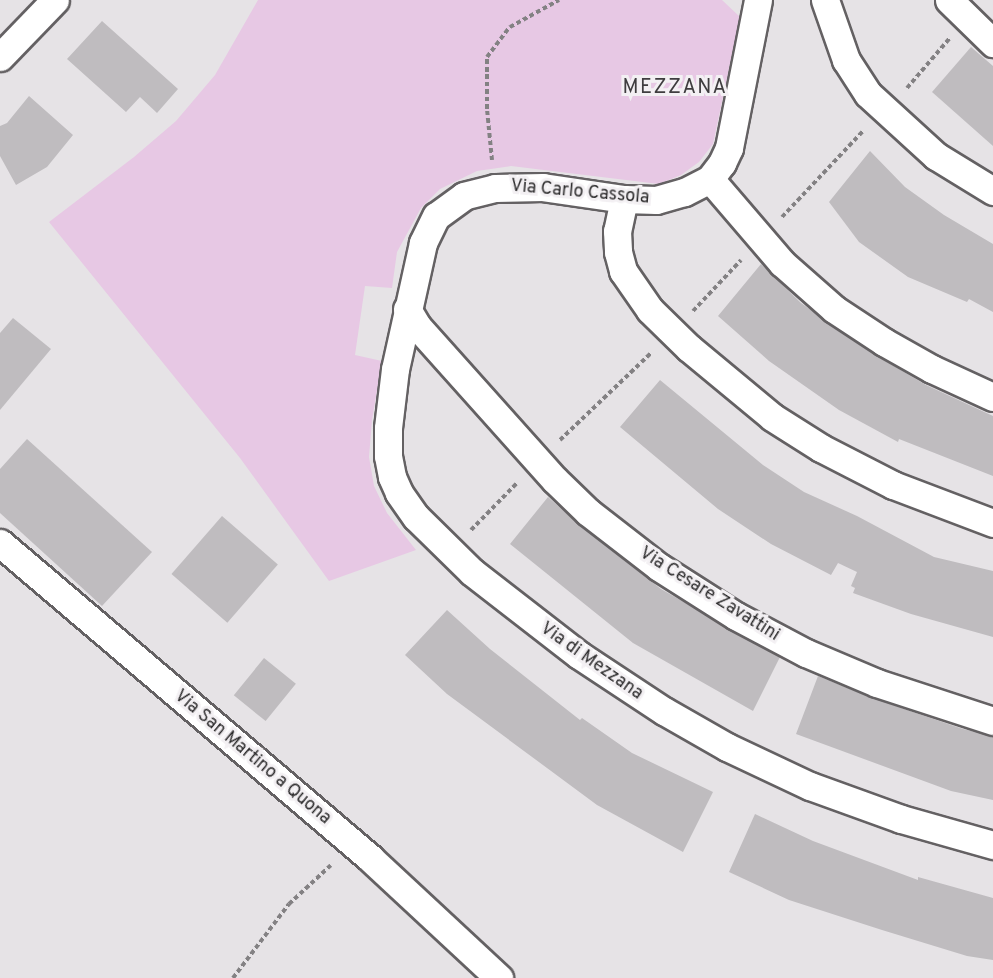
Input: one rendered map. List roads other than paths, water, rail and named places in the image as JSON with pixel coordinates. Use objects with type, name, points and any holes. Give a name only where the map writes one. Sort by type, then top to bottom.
[{"type":"street","points":[[0,57],[55,0]]},
{"type":"street","points":[[758,0],[729,148],[722,164],[710,179],[801,282],[851,321],[932,369],[993,397]]},
{"type":"street","points":[[825,0],[846,60],[860,83],[884,110],[936,156],[993,191]]},
{"type":"street","points":[[958,10],[993,43]]},
{"type":"street","name":"Via Carlo Cassola","points":[[407,309],[426,234],[436,216],[457,200],[484,190],[507,187],[556,188],[624,199],[666,198],[710,179]]},
{"type":"street","points":[[624,199],[617,231],[618,252],[623,271],[641,300],[672,333],[756,404],[820,448],[893,485],[993,523]]},
{"type":"street","name":"Via Cesare Zavattini","points":[[407,309],[423,332],[537,462],[573,499],[636,550],[736,616],[840,668],[946,707],[993,721]]},
{"type":"street","name":"Via di Mezzana","points":[[407,309],[389,409],[389,465],[405,503],[451,553],[521,612],[592,664],[663,711],[727,747],[810,786],[867,808],[993,844]]},
{"type":"street","name":"Via San Martino a Quona","points":[[0,543],[353,844],[499,978]]},
{"type":"district","name":"MEZZANA","points":[[675,88]]}]
